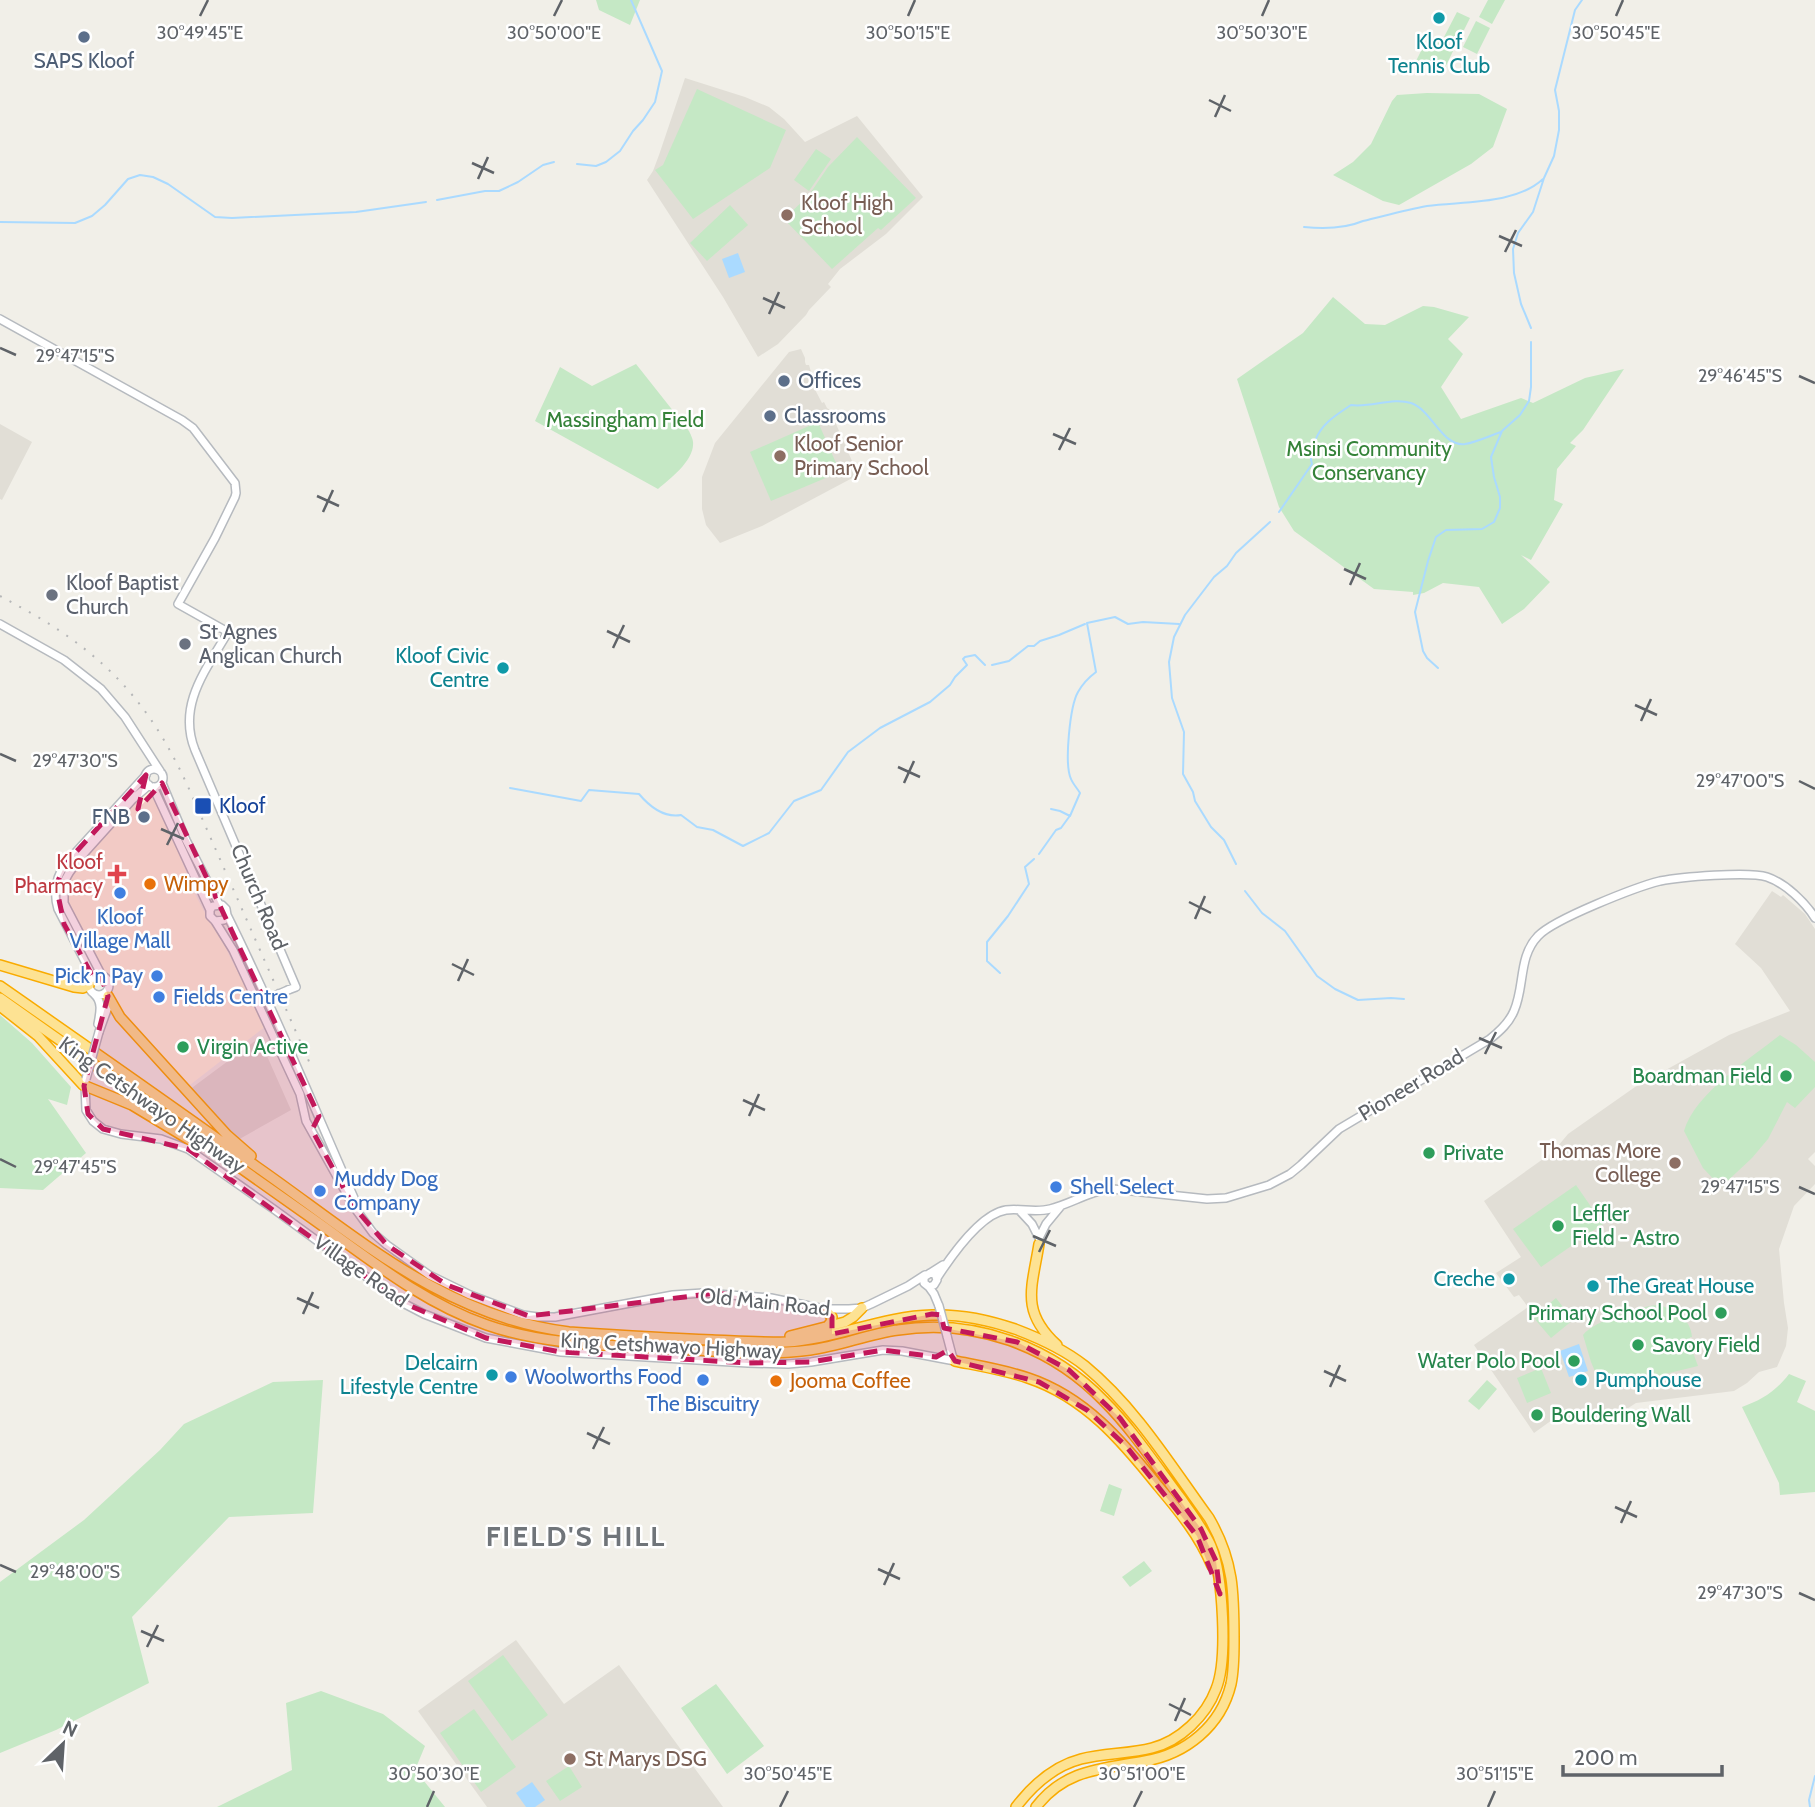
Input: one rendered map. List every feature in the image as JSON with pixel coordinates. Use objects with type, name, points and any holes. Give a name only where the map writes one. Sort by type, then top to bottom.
[{"type":"highway","points":[[0,965],[77,988],[95,983]]},
{"type":"highway","name":"King Cetshwayo Highway","points":[[0,986],[368,1247],[424,1283],[472,1307],[546,1329],[569,1332],[788,1342],[882,1321],[932,1314],[966,1317],[999,1324],[1039,1339],[1069,1355],[1101,1380],[1138,1420],[1218,1533],[1232,1579],[1233,1663],[1230,1689],[1219,1713],[1207,1729],[1191,1743],[1163,1757],[1076,1775],[1047,1794],[1035,1807]]},
{"type":"highway","points":[[107,994],[120,1017],[267,1174]]},
{"type":"highway","name":"King Cetshwayo Highway","points":[[0,998],[416,1291],[461,1315],[488,1325],[517,1334],[576,1343],[757,1353],[812,1350],[897,1330],[957,1328],[1017,1342],[1069,1370],[1103,1399],[1120,1418],[1210,1544],[1220,1578],[1222,1671],[1215,1693],[1196,1721],[1178,1736],[1158,1746],[1072,1763],[1040,1782],[1016,1807]]},
{"type":"highway","points":[[0,1006],[38,1036],[79,1083],[132,1105],[227,1160]]},
{"type":"highway","points":[[1039,1241],[1030,1293],[1031,1303],[1044,1332],[1069,1355]]},
{"type":"highway","points":[[790,1336],[849,1320],[862,1308]]},
{"type":"highway","points":[[824,1309],[832,1317],[827,1327]]},
{"type":"highway","name":"King Cetshwayo Highway","points":[[745,1341],[809,1334],[904,1312],[926,1311],[932,1314]]},
{"type":"highway","points":[[955,1360],[1039,1382],[1074,1401],[1111,1430],[1197,1536],[1212,1566],[1220,1594]]},
{"type":"main road","points":[[0,319],[182,420],[193,428],[235,482],[235,497],[178,604],[216,625],[216,652]]},
{"type":"main road","points":[[0,624],[55,655],[88,678],[119,709],[163,776],[162,783],[181,830],[219,904],[226,909],[223,920],[215,921],[210,916],[210,910],[151,786],[145,779],[147,773],[143,747]]},
{"type":"main road","name":"Church Road","points":[[216,625],[228,632],[193,694],[189,709],[190,736],[296,987],[274,996]]},
{"type":"main road","points":[[107,994],[102,995],[95,983],[58,909],[55,898],[57,879],[71,857],[147,773],[153,769],[160,771]]},
{"type":"main road","points":[[99,1032],[99,999],[64,903],[64,882],[75,864],[133,799],[151,786],[162,783]]},
{"type":"main road","name":"Pioneer Road","points":[[1020,1211],[1041,1211],[1097,1191],[1113,1189],[1207,1199],[1226,1198],[1269,1185],[1290,1174],[1339,1129],[1501,1030],[1514,1010],[1525,959],[1532,943],[1540,934],[1570,917],[1634,889],[1661,881],[1686,878],[1765,876],[1790,892],[1815,918]]},
{"type":"main road","points":[[210,910],[219,904]]},
{"type":"main road","name":"Old Main Road","points":[[226,915],[295,1061],[358,1211]]},
{"type":"main road","name":"Old Main Road","points":[[215,921],[233,950],[290,1070],[300,1094],[304,1118],[316,1143],[354,1207],[373,1233],[429,1275],[494,1305],[529,1316],[555,1317],[673,1295],[702,1293],[771,1298],[824,1309],[862,1308],[908,1286],[930,1280],[987,1220],[1001,1212],[1020,1211]]},
{"type":"main road","points":[[85,1087],[108,1007],[107,980],[95,983]]},
{"type":"main road","points":[[263,991],[274,996],[270,1008]]},
{"type":"main road","name":"Village Road","points":[[85,1087],[88,1114],[103,1129],[171,1142],[188,1149],[401,1302],[486,1338],[561,1352],[748,1363],[811,1362],[883,1350],[955,1360]]},
{"type":"main road","points":[[308,1124],[316,1125],[319,1116]]},
{"type":"main road","points":[[316,1143],[325,1131]]},
{"type":"main road","points":[[1039,1241],[1051,1217],[1062,1205]]},
{"type":"main road","points":[[1020,1211],[1031,1224],[1039,1241]]},
{"type":"main road","points":[[1039,1241],[1041,1211]]},
{"type":"main road","points":[[930,1280],[955,1360]]},
{"type":"main road","points":[[936,1357],[945,1352],[947,1339]]},
{"type":"highlighted area","points":[[146,775],[138,809],[162,783],[319,1116],[312,1130],[354,1207],[387,1245],[447,1285],[529,1316],[717,1293],[824,1309],[832,1317],[832,1334],[932,1314],[941,1315],[944,1328],[1017,1342],[1069,1370],[1120,1418],[1201,1529],[1216,1561],[1220,1594],[1197,1536],[1126,1446],[1087,1410],[1039,1382],[955,1361],[948,1350],[936,1357],[883,1350],[811,1362],[748,1363],[561,1352],[486,1338],[401,1302],[188,1149],[103,1129],[88,1114],[84,1086],[108,996],[100,974],[93,977],[64,924],[56,885],[66,863]]},
{"type":"shaded area","name":"Kloof High School","points":[[685,78],[769,107],[805,142],[857,116],[923,197],[886,234],[840,269],[828,284],[831,287],[806,315],[778,344],[758,357],[723,297],[647,180],[659,155]]},
{"type":"shaded area","name":"Kloof Senior Primary School","points":[[801,349],[811,372],[809,378],[822,403],[830,410],[858,475],[762,526],[720,543],[706,525],[702,509],[702,477],[715,443],[789,352]]},
{"type":"shaded area","points":[[0,424],[32,442],[2,500],[0,499]]},
{"type":"shaded area","points":[[147,790],[154,792],[195,894],[219,933],[266,1026],[186,1088],[118,1010],[108,990],[109,980],[103,974],[69,911],[65,890],[70,874],[121,813]]},
{"type":"shaded area","name":"Thomas More College","points":[[1772,891],[1781,897],[1783,895],[1805,914],[1815,929],[1815,1152],[1808,1159],[1815,1166],[1815,1184],[1794,1206],[1779,1249],[1788,1328],[1786,1346],[1777,1367],[1759,1372],[1734,1391],[1636,1403],[1611,1419],[1552,1420],[1534,1433],[1474,1345],[1528,1307],[1519,1295],[1514,1297],[1496,1273],[1521,1257],[1484,1201],[1553,1152],[1568,1134],[1635,1087],[1729,1035],[1790,1011],[1761,968],[1735,944]]},
{"type":"shaded area","points":[[259,1038],[291,1110],[236,1141],[189,1090]]},
{"type":"shaded area","name":"St Marys DSG","points":[[516,1640],[564,1704],[619,1665],[723,1807],[487,1807],[418,1711]]},
{"type":"green space","points":[[596,0],[640,0],[630,25],[599,10]]},
{"type":"green space","points":[[1488,0],[1505,0],[1492,24],[1479,17]]},
{"type":"green space","points":[[1457,12],[1470,18],[1457,44],[1444,37]]},
{"type":"green space","points":[[1476,21],[1490,28],[1477,54],[1463,47]]},
{"type":"green space","points":[[1429,35],[1455,47],[1442,74],[1416,61]]},
{"type":"green space","points":[[697,89],[786,130],[770,168],[693,219],[655,170],[663,165]]},
{"type":"green space","points":[[1479,94],[1507,109],[1493,147],[1471,164],[1399,205],[1383,201],[1333,175],[1353,162],[1371,144],[1397,95]]},
{"type":"green space","points":[[857,137],[916,198],[832,269],[784,219],[809,195],[828,167]]},
{"type":"green space","points":[[816,149],[831,159],[809,191],[794,180]]},
{"type":"green space","points":[[730,205],[748,225],[707,261],[690,243]]},
{"type":"green space","name":"Msinsi Community Conservancy","points":[[1333,297],[1365,324],[1385,325],[1423,306],[1469,317],[1448,339],[1463,354],[1441,387],[1461,419],[1521,398],[1533,403],[1585,378],[1624,369],[1583,430],[1570,443],[1576,446],[1557,469],[1554,500],[1563,504],[1531,560],[1521,555],[1550,582],[1524,609],[1502,624],[1479,587],[1443,583],[1424,593],[1413,595],[1413,592],[1374,589],[1294,531],[1279,507],[1237,379],[1303,333]]},
{"type":"green space","name":"Massingham Field","points":[[636,364],[689,431],[693,441],[693,449],[686,462],[658,489],[535,421],[560,367],[592,386]]},
{"type":"green space","points":[[818,422],[840,472],[771,501],[750,452]]},
{"type":"green space","points":[[0,1015],[32,1043],[71,1087],[67,1105],[48,1099],[86,1153],[43,1190],[0,1188]]},
{"type":"green space","points":[[1780,1035],[1815,1062],[1815,1087],[1795,1108],[1787,1102],[1768,1139],[1721,1187],[1703,1168],[1684,1131],[1699,1103],[1711,1090]]},
{"type":"green space","name":"Leffler Field - Astro","points":[[1576,1185],[1603,1224],[1541,1267],[1513,1229]]},
{"type":"green space","points":[[1556,1298],[1573,1320],[1551,1338],[1533,1317]]},
{"type":"green space","name":"Savory Field","points":[[1658,1305],[1676,1312],[1689,1325],[1692,1337],[1689,1342],[1698,1366],[1612,1387],[1599,1381],[1583,1335],[1618,1315]]},
{"type":"green space","points":[[1541,1368],[1551,1393],[1527,1403],[1517,1378]]},
{"type":"green space","points":[[1789,1374],[1806,1381],[1797,1402],[1815,1411],[1815,1492],[1780,1495],[1779,1483],[1742,1407],[1768,1394]]},
{"type":"green space","points":[[323,1380],[313,1513],[229,1517],[132,1617],[149,1683],[56,1730],[0,1753],[0,1582],[84,1520],[160,1450],[184,1424],[273,1382]]},
{"type":"green space","points":[[1487,1380],[1497,1389],[1479,1410],[1468,1401]]},
{"type":"green space","points":[[1109,1484],[1122,1489],[1114,1516],[1100,1511]]},
{"type":"green space","points":[[1144,1561],[1152,1571],[1130,1587],[1122,1577]]},
{"type":"green space","points":[[503,1655],[548,1715],[512,1741],[468,1681]]},
{"type":"green space","points":[[716,1684],[764,1746],[727,1774],[681,1708]]},
{"type":"green space","points":[[321,1691],[383,1714],[425,1746],[415,1770],[445,1807],[217,1807],[292,1770],[286,1703]]},
{"type":"green space","points":[[474,1709],[516,1767],[481,1792],[440,1733]]},
{"type":"green space","points":[[569,1766],[582,1787],[560,1801],[546,1781]]},
{"type":"water","points":[[738,253],[745,272],[729,278],[722,259]]},
{"type":"water","name":"Water Polo Pool","points":[[1579,1344],[1588,1371],[1569,1377],[1560,1351]]},
{"type":"water","points":[[532,1782],[545,1800],[535,1807],[526,1807],[516,1793]]},
{"type":"waterway","points":[[577,164],[596,166],[620,151],[655,102],[662,71],[631,0]]},
{"type":"waterway","points":[[1531,328],[1521,304],[1514,273],[1513,249],[1518,233],[1533,212],[1554,156],[1559,130],[1555,90],[1575,10],[1582,0]]},
{"type":"waterway","points":[[437,200],[499,191],[543,165],[554,162]]},
{"type":"waterway","points":[[0,222],[75,223],[92,216],[128,179],[140,175],[168,184],[215,217],[356,212],[426,202]]},
{"type":"waterway","points":[[1304,227],[1349,226],[1427,206],[1503,198],[1543,179]]},
{"type":"waterway","points":[[1438,668],[1423,651],[1415,612],[1428,561],[1436,537],[1446,530],[1482,529],[1494,522],[1500,508],[1500,497],[1491,457],[1502,431],[1520,415],[1529,401],[1531,342]]},
{"type":"waterway","points":[[1279,512],[1312,464],[1312,450],[1321,430],[1351,405],[1396,401],[1411,403],[1425,413],[1443,434],[1457,443],[1470,443],[1501,432]]},
{"type":"waterway","points":[[1236,864],[1224,840],[1211,827],[1195,801],[1183,774],[1184,732],[1172,698],[1169,662],[1174,637],[1185,615],[1214,577],[1270,522]]},
{"type":"waterway","points":[[1051,809],[1070,816],[1080,793],[1069,772],[1068,749],[1075,699],[1084,683],[1096,672],[1087,623],[1115,617],[1128,624],[1179,624]]},
{"type":"waterway","points":[[992,665],[1009,661],[1028,646],[1034,646],[1040,641],[1085,624]]},
{"type":"waterway","points":[[510,788],[581,801],[589,790],[639,794],[658,810],[669,815],[681,815],[697,827],[713,830],[743,846],[769,833],[794,801],[821,790],[848,752],[880,728],[930,702],[950,685],[967,665],[963,659],[965,657],[975,655],[985,665]]},
{"type":"waterway","points":[[1039,854],[1069,817]]},
{"type":"waterway","points":[[1000,973],[987,961],[987,942],[1029,884],[1025,867],[1034,859]]},
{"type":"waterway","points":[[1245,891],[1262,913],[1285,931],[1317,976],[1335,989],[1358,1000],[1404,999]]},
{"type":"waterway","points":[[1810,1807],[1809,1800],[1815,1776]]},
{"type":"railway","points":[[0,596],[83,647],[121,682],[152,721],[190,791],[311,1066]]},
{"type":"place","name":"Kloof Tennis Club","points":[[1439,18]]},
{"type":"place","name":"SAPS Kloof","points":[[84,37]]},
{"type":"place","name":"Kloof High School","points":[[787,215]]},
{"type":"place","name":"Offices","points":[[784,381]]},
{"type":"place","name":"Classrooms","points":[[770,416]]},
{"type":"place","name":"Kloof Senior Primary School","points":[[780,456]]},
{"type":"place","name":"Kloof Baptist Church","points":[[52,595]]},
{"type":"place","name":"St Agnes Anglican Church","points":[[185,644]]},
{"type":"place","name":"Kloof Civic Centre","points":[[503,668]]},
{"type":"place","name":"Kloof","points":[[203,806]]},
{"type":"place","name":"FNB","points":[[144,817]]},
{"type":"place","name":"Kloof Pharmacy","points":[[117,874]]},
{"type":"place","name":"Wimpy","points":[[150,884]]},
{"type":"place","name":"Kloof Village Mall","points":[[120,893]]},
{"type":"place","name":"Pick n Pay","points":[[157,976]]},
{"type":"place","name":"Fields Centre","points":[[159,997]]},
{"type":"place","name":"Virgin Active","points":[[183,1047]]},
{"type":"place","name":"Boardman Field","points":[[1786,1076]]},
{"type":"place","name":"Private","points":[[1429,1153]]},
{"type":"place","name":"Thomas More College","points":[[1675,1163]]},
{"type":"place","name":"Shell Select","points":[[1056,1187]]},
{"type":"place","name":"Muddy Dog Company","points":[[320,1191]]},
{"type":"place","name":"Leffler Field - Astro","points":[[1558,1226]]},
{"type":"place","name":"Creche","points":[[1509,1279]]},
{"type":"place","name":"The Great House","points":[[1593,1286]]},
{"type":"place","name":"Primary School Pool","points":[[1721,1313]]},
{"type":"place","name":"Savory Field","points":[[1638,1345]]},
{"type":"place","name":"Water Polo Pool","points":[[1574,1361]]},
{"type":"place","name":"Delcairn Lifestyle Centre","points":[[492,1375]]},
{"type":"place","name":"Woolworths Food","points":[[511,1377]]},
{"type":"place","name":"The Biscuitry","points":[[703,1380]]},
{"type":"place","name":"Pumphouse","points":[[1581,1380]]},
{"type":"place","name":"Jooma Coffee","points":[[776,1381]]},
{"type":"place","name":"Bouldering Wall","points":[[1537,1415]]},
{"type":"place","name":"St Marys DSG","points":[[570,1759]]},
{"type":"district","name":"FIELD'S HILL","points":[[576,1536]]}]
